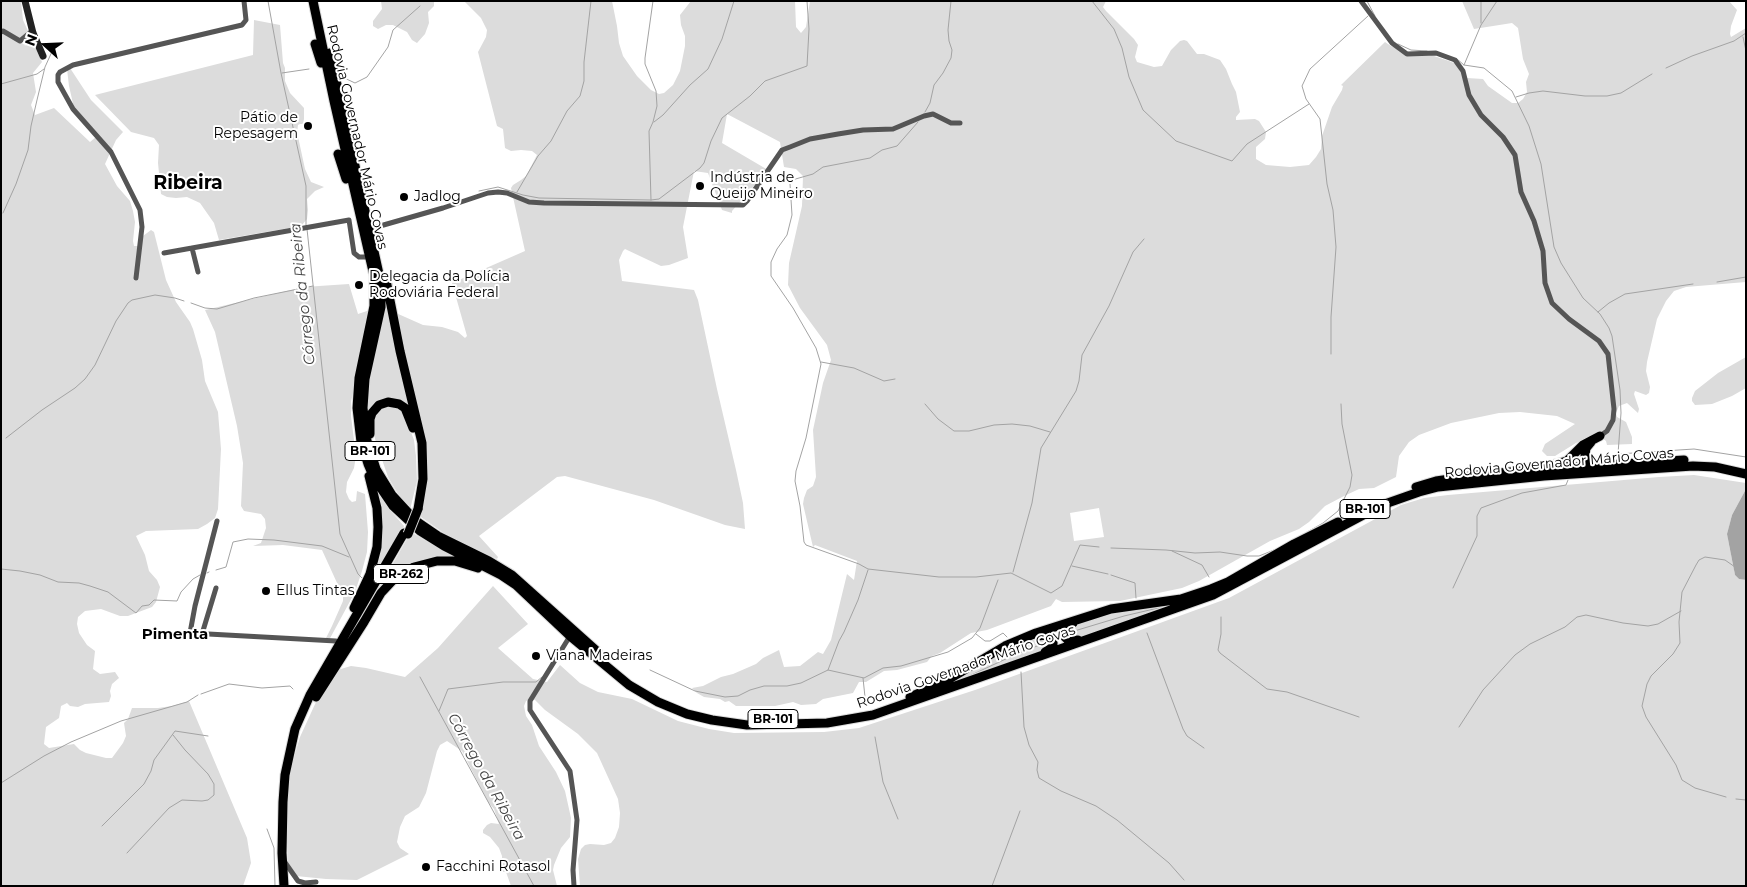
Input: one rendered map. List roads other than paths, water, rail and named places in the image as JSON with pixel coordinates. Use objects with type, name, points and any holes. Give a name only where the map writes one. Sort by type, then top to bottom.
[{"type":"highway","name":"Rodovia Governador Mário Covas","points":[[313,1],[360,220],[374,276],[375,298],[358,387],[357,413],[358,430],[365,457],[374,478],[387,499],[406,520],[435,541],[501,575],[516,585],[570,636],[629,684],[658,702],[699,717],[747,725],[802,725],[861,719],[1213,595],[1382,505],[1438,487],[1544,476],[1693,466],[1715,467],[1746,474]]},
{"type":"highway","name":"Rodovia Governador Mário Covas","points":[[319,1],[379,268],[382,291],[365,379],[363,403],[364,426],[376,469],[401,506],[430,531],[512,575],[632,681],[674,704],[700,713],[728,718],[762,719],[826,718],[858,714],[940,684],[1005,646],[1052,627],[1111,609],[1181,599],[1211,589],[1228,582],[1310,536],[1380,501],[1436,481],[1498,474],[1703,460],[1746,467]]},
{"type":"highway","points":[[315,44],[334,101]]},
{"type":"highway","points":[[338,154],[360,220]]},
{"type":"highway","name":"BR-262","points":[[289,754],[304,716],[406,533],[416,508],[423,479],[422,443],[400,351],[382,262],[362,198]]},
{"type":"highway","name":"BR-262","points":[[401,506],[389,488],[378,462],[372,441],[370,419],[376,407],[388,402],[399,404],[405,408],[416,437],[419,468],[416,508]]},
{"type":"highway","name":"BR-262","points":[[284,886],[283,802],[289,754],[294,734],[306,699],[367,583],[377,547],[378,527],[376,508],[371,482],[361,454],[358,430]]},
{"type":"highway","points":[[1600,436],[1586,448],[1586,455],[1589,460],[1596,463],[1645,463]]},
{"type":"highway","points":[[1498,474],[1521,468],[1564,463],[1583,445],[1600,436]]},
{"type":"highway","name":"BR-262","points":[[294,734],[310,695],[406,533]]},
{"type":"highway","name":"BR-262","points":[[304,716],[381,593],[399,575],[420,564],[449,561],[476,567],[507,584],[554,620]]},
{"type":"highway","points":[[1111,609],[1068,626],[1064,629],[1064,636],[1066,640],[1071,641],[1119,628]]},
{"type":"highway","points":[[1005,646],[1040,636],[1047,635],[1053,639],[1054,644],[1051,649],[1013,667]]},
{"type":"street","points":[[25,1],[32,31],[43,56]]},
{"type":"street","points":[[136,278],[142,227],[140,210],[111,152],[73,109],[58,82],[58,75],[73,65],[242,25],[246,20],[244,1]]},
{"type":"street","points":[[1361,1],[1392,43],[1407,54],[1436,53],[1454,60],[1464,71],[1469,95],[1481,115],[1503,137],[1515,155],[1521,192],[1534,221],[1542,251],[1545,283],[1552,303],[1569,319],[1599,341],[1608,354],[1614,409],[1613,420],[1607,431],[1600,436]]},
{"type":"street","points":[[1,32],[3,31],[20,41],[32,31]]},
{"type":"street","points":[[372,228],[488,193],[498,192],[507,193],[529,202],[544,203],[743,205],[748,201],[782,150],[804,142],[855,132],[893,129],[933,114],[951,123],[960,123]]},
{"type":"street","points":[[164,253],[349,220],[354,253],[360,257],[370,257]]},
{"type":"street","points":[[192,248],[198,272]]},
{"type":"street","points":[[216,521],[190,633],[336,641]]},
{"type":"street","points":[[202,634],[216,588]]},
{"type":"street","points":[[570,636],[530,701],[530,710],[570,771],[577,820],[573,870],[574,886]]},
{"type":"street","points":[[283,859],[298,881],[304,884],[316,882]]},
{"type":"waterway","name":"Córrego da Ribeira","points":[[268,1],[281,73],[306,186],[306,225]]},
{"type":"waterway","points":[[517,192],[538,156],[551,141],[567,111],[580,96],[584,81],[584,62],[591,1]]},
{"type":"waterway","points":[[651,200],[649,131],[657,106],[656,91],[645,64],[645,58],[653,1]]},
{"type":"waterway","points":[[654,122],[708,69],[722,39],[734,1]]},
{"type":"waterway","points":[[479,191],[498,187],[539,198],[659,199],[704,163],[711,141],[722,118],[750,96],[765,81],[807,66],[809,29],[807,1]]},
{"type":"waterway","points":[[925,112],[930,103],[934,85],[951,58],[952,50],[948,30],[951,1]]},
{"type":"waterway","points":[[1092,1],[1114,29],[1122,48],[1129,77],[1143,110],[1176,141],[1232,161],[1247,144],[1309,104]]},
{"type":"waterway","points":[[1367,1],[1375,16]]},
{"type":"waterway","points":[[1481,1],[1481,23]]},
{"type":"waterway","points":[[1464,65],[1481,25],[1497,1]]},
{"type":"waterway","points":[[338,75],[355,83],[367,77],[388,47],[393,30],[420,6]]},
{"type":"waterway","points":[[1331,354],[1331,317],[1336,247],[1333,210],[1327,184],[1320,119],[1306,99],[1302,86],[1310,69],[1368,16]]},
{"type":"waterway","points":[[1666,68],[1692,56],[1734,41],[1746,33]]},
{"type":"waterway","points":[[1743,37],[1746,51]]},
{"type":"waterway","points":[[1398,44],[1411,50],[1427,51]]},
{"type":"waterway","points":[[3,213],[28,150],[31,126],[45,67],[55,45]]},
{"type":"waterway","points":[[1457,59],[1464,65],[1484,68],[1512,91],[1529,126],[1541,164],[1554,247],[1561,263],[1583,298],[1600,314],[1612,336],[1620,390],[1621,413],[1618,454],[1694,449],[1746,457]]},
{"type":"waterway","points":[[1,84],[37,74],[44,69]]},
{"type":"waterway","points":[[282,73],[309,69]]},
{"type":"waterway","points":[[1516,97],[1543,91],[1585,96],[1607,96],[1621,93],[1652,74]]},
{"type":"waterway","points":[[918,122],[897,146],[882,150],[870,158],[823,167],[813,174],[792,180],[790,184],[792,215],[787,235],[771,262],[771,276],[793,308],[816,348],[821,364],[795,481],[804,542],[806,545],[868,569],[939,577],[976,577],[1011,573],[1051,593],[1062,586],[1080,545],[1099,547]]},
{"type":"waterway","name":"Córrego da Ribeira","points":[[307,229],[340,534],[358,574],[363,579]]},
{"type":"waterway","points":[[1013,572],[1032,503],[1041,448],[1076,391],[1082,355],[1109,306],[1133,252],[1144,239]]},
{"type":"waterway","points":[[1717,282],[1746,277]]},
{"type":"waterway","points":[[1598,312],[1625,294],[1693,284]]},
{"type":"waterway","points":[[191,303],[205,308],[217,309],[254,298],[313,286]]},
{"type":"waterway","points":[[6,438],[85,379],[95,365],[116,321],[128,303],[132,300],[155,295],[184,301]]},
{"type":"waterway","points":[[821,362],[854,368],[884,381],[895,379]]},
{"type":"waterway","points":[[925,404],[938,419],[954,431],[969,431],[994,425],[1012,424],[1030,426],[1050,432]]},
{"type":"waterway","points":[[1302,535],[1323,523],[1338,511],[1350,487],[1352,475],[1342,424],[1341,404]]},
{"type":"waterway","points":[[1453,588],[1477,536],[1477,516],[1481,508],[1522,493],[1566,485],[1568,480]]},
{"type":"waterway","points":[[216,570],[226,567],[233,542],[248,539],[322,546],[349,557]]},
{"type":"waterway","points":[[1111,548],[1195,553],[1220,552],[1247,556],[1259,556],[1274,550]]},
{"type":"waterway","points":[[1172,551],[1202,565],[1209,577]]},
{"type":"waterway","points":[[1726,797],[1695,788],[1682,780],[1676,765],[1646,717],[1642,706],[1647,684],[1651,676],[1673,654],[1680,643],[1679,622],[1682,592],[1699,560],[1705,557],[1725,560],[1735,567]]},
{"type":"waterway","points":[[1072,566],[1108,574]]},
{"type":"waterway","points":[[1,569],[40,575],[58,582],[79,583],[90,586],[108,592],[136,613],[142,606],[149,605],[154,600],[177,601],[181,592],[193,579],[200,575]]},
{"type":"waterway","points":[[828,670],[858,600],[868,570]]},
{"type":"waterway","points":[[1111,575],[1135,583],[1136,598]]},
{"type":"waterway","points":[[650,670],[695,691],[725,697],[738,696],[764,686],[787,686],[801,683],[828,670],[864,678],[883,668],[901,666],[948,652],[972,638],[980,628],[998,580]]},
{"type":"waterway","points":[[1071,632],[1124,616],[1171,605]]},
{"type":"waterway","points":[[1459,727],[1483,690],[1515,655],[1530,644],[1565,627],[1577,617],[1586,615],[1648,626],[1658,624],[1681,611]]},
{"type":"waterway","points":[[1221,617],[1221,634],[1218,650],[1267,689],[1287,692],[1359,717]]},
{"type":"waterway","points":[[976,634],[985,641],[990,641],[1003,633],[1007,637]]},
{"type":"waterway","points":[[1147,633],[1183,729],[1187,736],[1204,748]]},
{"type":"waterway","points":[[967,677],[1047,642]]},
{"type":"waterway","points":[[1021,672],[1024,727],[1029,745],[1038,762],[1039,778],[1061,791],[1096,806],[1117,820],[1169,863],[1184,880]]},
{"type":"waterway","name":"Córrego da Ribeira","points":[[420,677],[534,886]]},
{"type":"waterway","points":[[439,711],[448,689],[503,682],[536,682],[542,677]]},
{"type":"waterway","points":[[863,678],[865,697]]},
{"type":"waterway","points":[[201,694],[229,684],[262,688],[290,686],[293,689]]},
{"type":"waterway","points":[[1,783],[44,756],[71,742],[121,721],[187,702],[198,695]]},
{"type":"waterway","points":[[102,826],[144,784],[154,760],[175,731],[208,736]]},
{"type":"waterway","points":[[127,853],[169,808],[182,800],[202,801],[208,800],[214,795],[214,784],[208,774],[173,735]]},
{"type":"waterway","points":[[875,737],[883,782],[898,819]]},
{"type":"waterway","points":[[1736,799],[1746,800]]},
{"type":"waterway","points":[[992,886],[1020,811]]},
{"type":"waterway","points":[[267,829],[274,848],[275,886]]},
{"type":"place","name":"Pátio de Repesagem","points":[[308,126]]},
{"type":"place","name":"Indústria de Queijo Mineiro","points":[[700,186]]},
{"type":"place","name":"Jadlog","points":[[404,197]]},
{"type":"place","name":"Delegacia da Polícia Rodoviária Federal","points":[[359,285]]},
{"type":"place","name":"Ellus Tintas","points":[[266,591]]},
{"type":"place","name":"Viana Madeiras","points":[[536,656]]},
{"type":"place","name":"Facchini Rotasol","points":[[426,867]]},
{"type":"district","name":"Ribeira","points":[[188,183]]},
{"type":"district","name":"Pimenta","points":[[175,635]]}]
